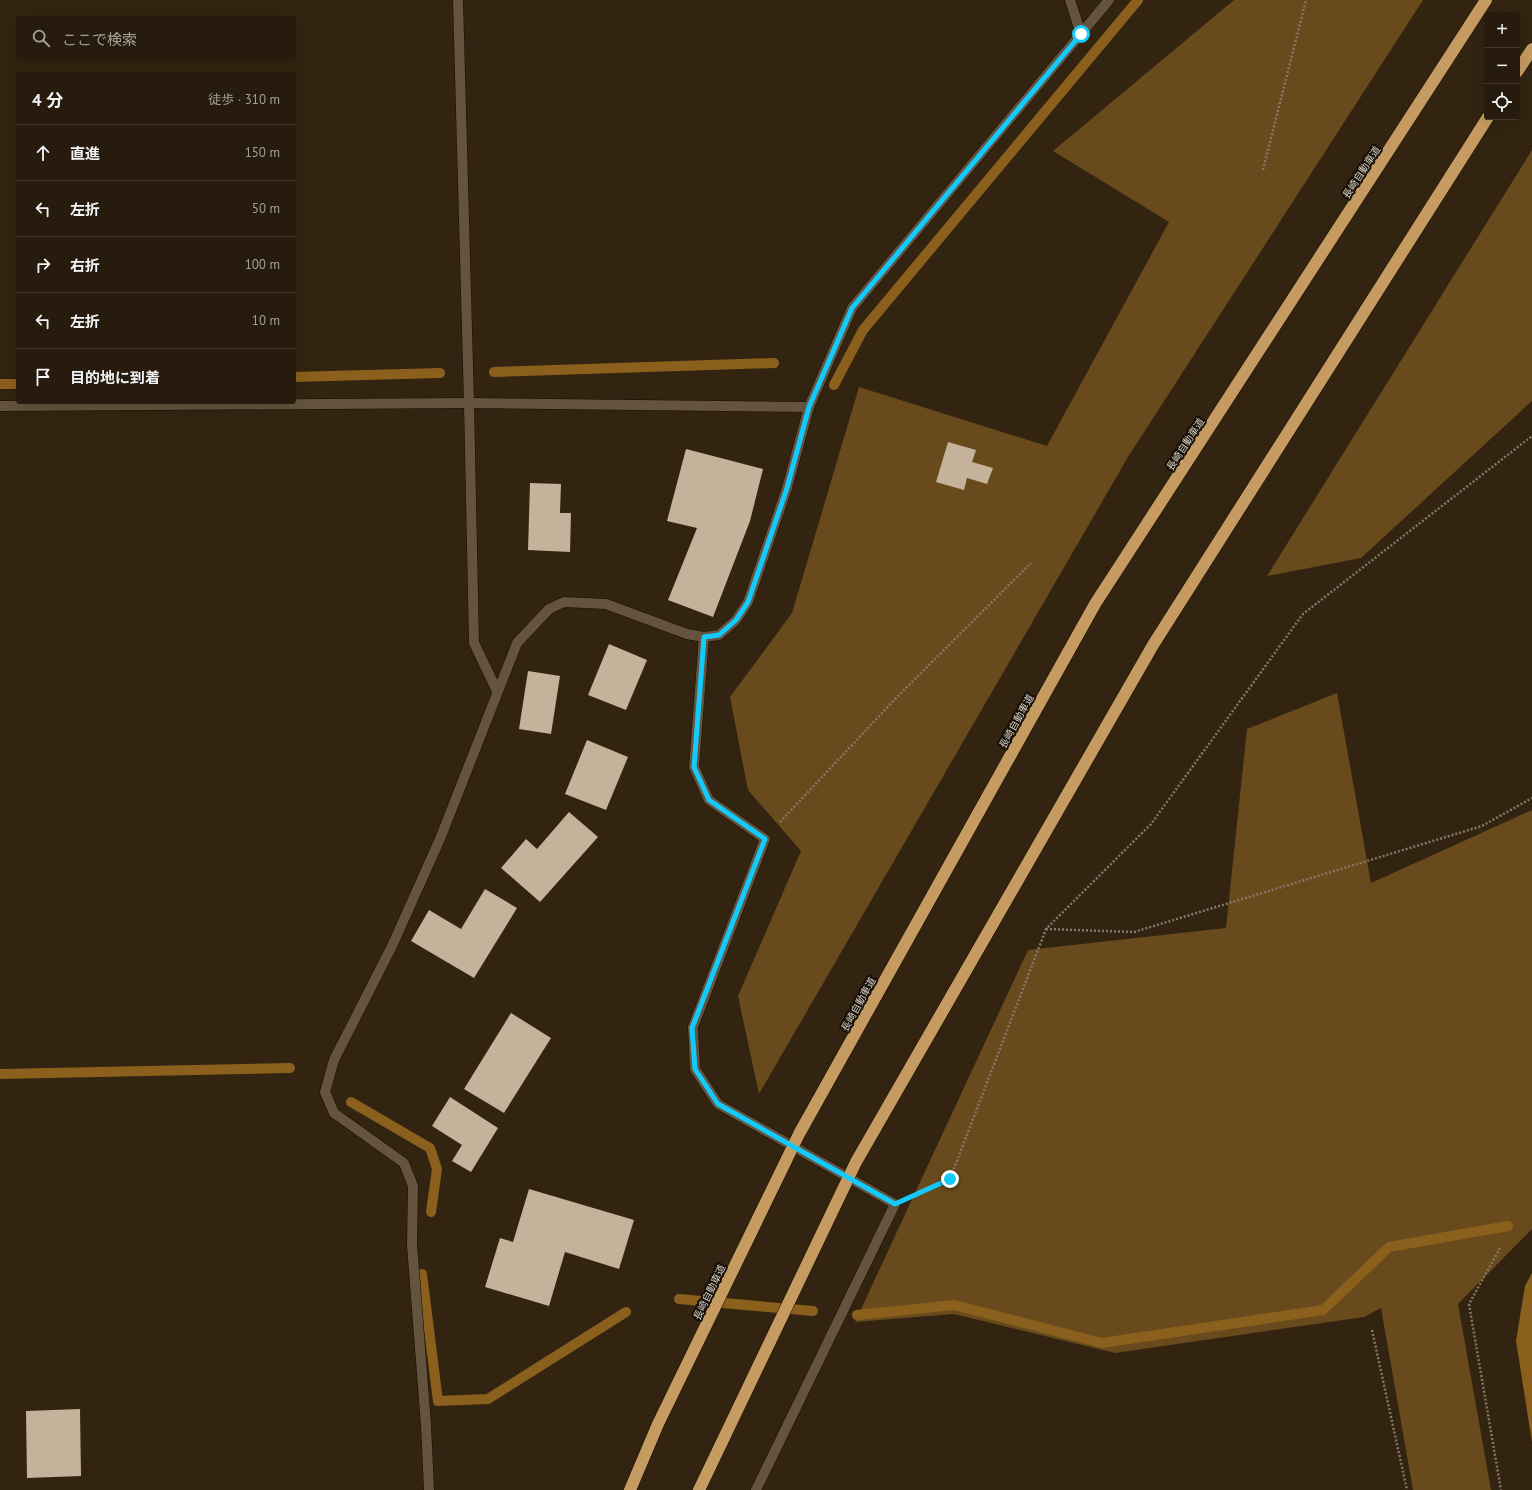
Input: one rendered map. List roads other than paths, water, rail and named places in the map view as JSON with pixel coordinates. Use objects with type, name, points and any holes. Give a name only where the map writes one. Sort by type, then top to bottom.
[{"type":"highway","name":"長崎自動車道","points":[[630,1490],[658,1424],[798,1134],[1095,604],[1486,0]]},
{"type":"highway","points":[[1520,67],[1532,49]]},
{"type":"highway","points":[[699,1490],[856,1162],[1153,645],[1486,120]]},
{"type":"street","points":[[458,0],[474,643],[497,691]]},
{"type":"street","points":[[1070,0],[1081,34]]},
{"type":"street","points":[[429,1490],[426,1425],[412,1245],[412,1186],[404,1163],[334,1113],[325,1092],[334,1060],[392,946],[440,839],[516,643],[548,609],[564,602],[606,604],[687,634],[704,637],[719,635],[736,620],[748,602],[787,488],[809,407],[852,308],[1109,0]]},
{"type":"street","points":[[0,406],[469,404],[809,407]]},
{"type":"street","points":[[704,637],[694,767],[709,800],[765,839],[692,1028],[695,1069],[718,1104],[895,1204],[756,1490]]},
{"type":"waterway","points":[[834,385],[863,330],[1138,0]]},
{"type":"waterway","points":[[494,372],[774,363]]},
{"type":"waterway","points":[[296,377],[440,373]]},
{"type":"waterway","points":[[0,384],[16,384]]},
{"type":"waterway","points":[[0,1074],[290,1068]]},
{"type":"waterway","points":[[351,1102],[430,1148],[437,1169],[431,1212]]},
{"type":"waterway","points":[[857,1315],[954,1305],[1102,1343],[1323,1310],[1389,1247],[1508,1226]]},
{"type":"waterway","points":[[422,1274],[438,1401],[488,1399],[626,1312]]},
{"type":"waterway","points":[[679,1299],[813,1311]]}]
